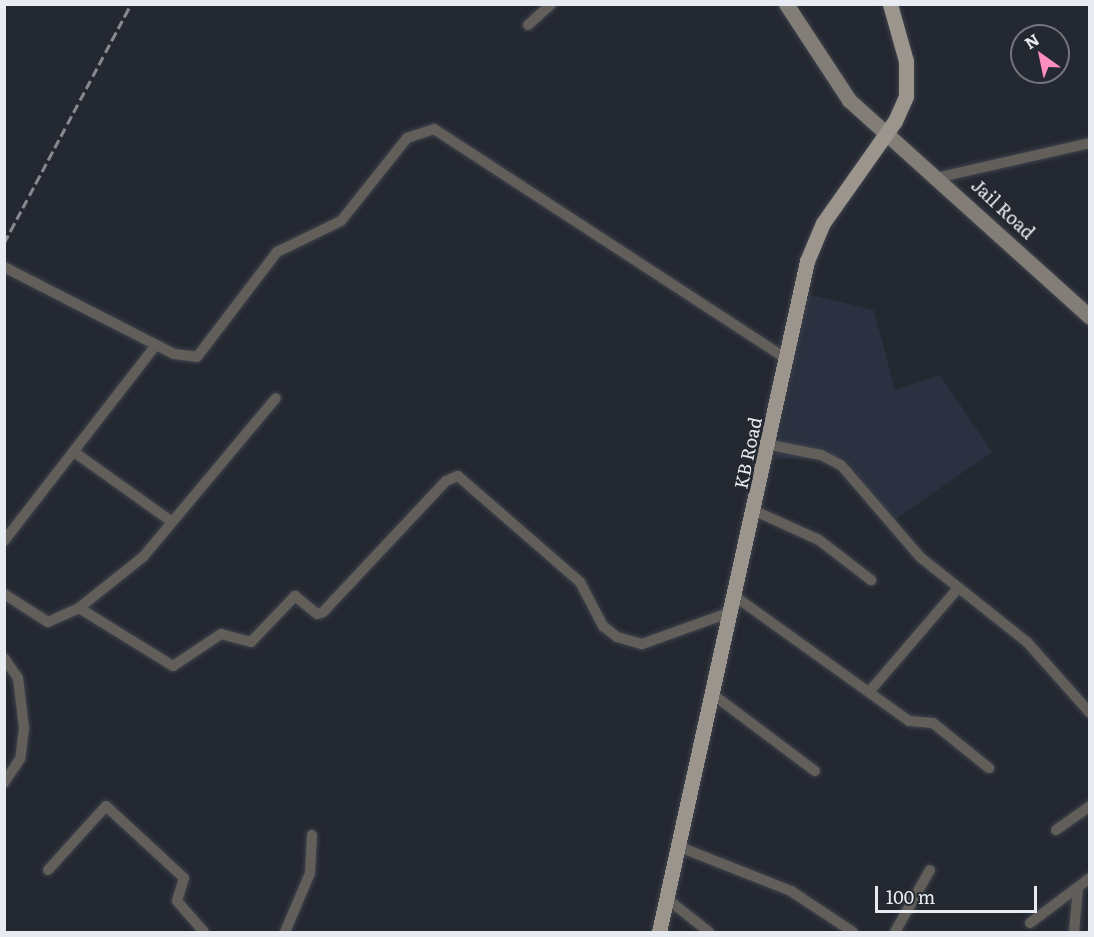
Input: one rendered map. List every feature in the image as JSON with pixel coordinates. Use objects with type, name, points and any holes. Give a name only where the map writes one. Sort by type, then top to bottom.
[{"type":"main road","name":"Jail Road","points":[[786,4],[849,100],[940,177],[1089,317]]},
{"type":"main road","name":"KB Road","points":[[659,933],[728,613],[770,445],[812,242],[888,133],[907,85],[890,4]]},
{"type":"street","points":[[528,25],[551,4]]},
{"type":"street","points":[[4,267],[156,345],[197,357],[269,260],[341,221],[407,138],[426,128],[441,132],[788,360]]},
{"type":"street","points":[[940,177],[1089,143]]},
{"type":"street","points":[[4,541],[156,345]]},
{"type":"street","points":[[4,594],[48,622],[79,608],[127,573],[276,398]]},
{"type":"street","points":[[770,445],[821,455],[841,465],[920,557],[1027,642],[1089,713]]},
{"type":"street","points":[[74,452],[172,522]]},
{"type":"street","points":[[79,608],[173,666],[221,634],[251,642],[295,596],[317,614],[323,612],[446,481],[458,476],[580,582],[603,626],[617,637],[642,645],[728,613]]},
{"type":"street","points":[[755,511],[819,540],[871,580]]},
{"type":"street","points":[[869,692],[958,588]]},
{"type":"street","points":[[733,595],[912,723],[933,723],[989,768]]},
{"type":"street","points":[[4,658],[21,686],[24,734],[20,759],[4,783]]},
{"type":"street","points":[[711,693],[815,771]]},
{"type":"street","points":[[48,870],[106,806],[184,878],[177,901],[204,933]]},
{"type":"street","points":[[1056,830],[1089,806]]},
{"type":"street","points":[[287,932],[310,873],[312,836]]},
{"type":"street","points":[[677,846],[791,891],[853,933]]},
{"type":"street","points":[[895,933],[930,870]]},
{"type":"street","points":[[1030,923],[1089,878]]},
{"type":"street","points":[[1074,933],[1078,888]]},
{"type":"street","points":[[666,898],[709,933]]},
{"type":"shaded area","points":[[808,294],[874,310],[895,390],[940,375],[992,452],[893,521],[845,458],[775,459]]},
{"type":"railway","points":[[4,243],[131,4]]}]
